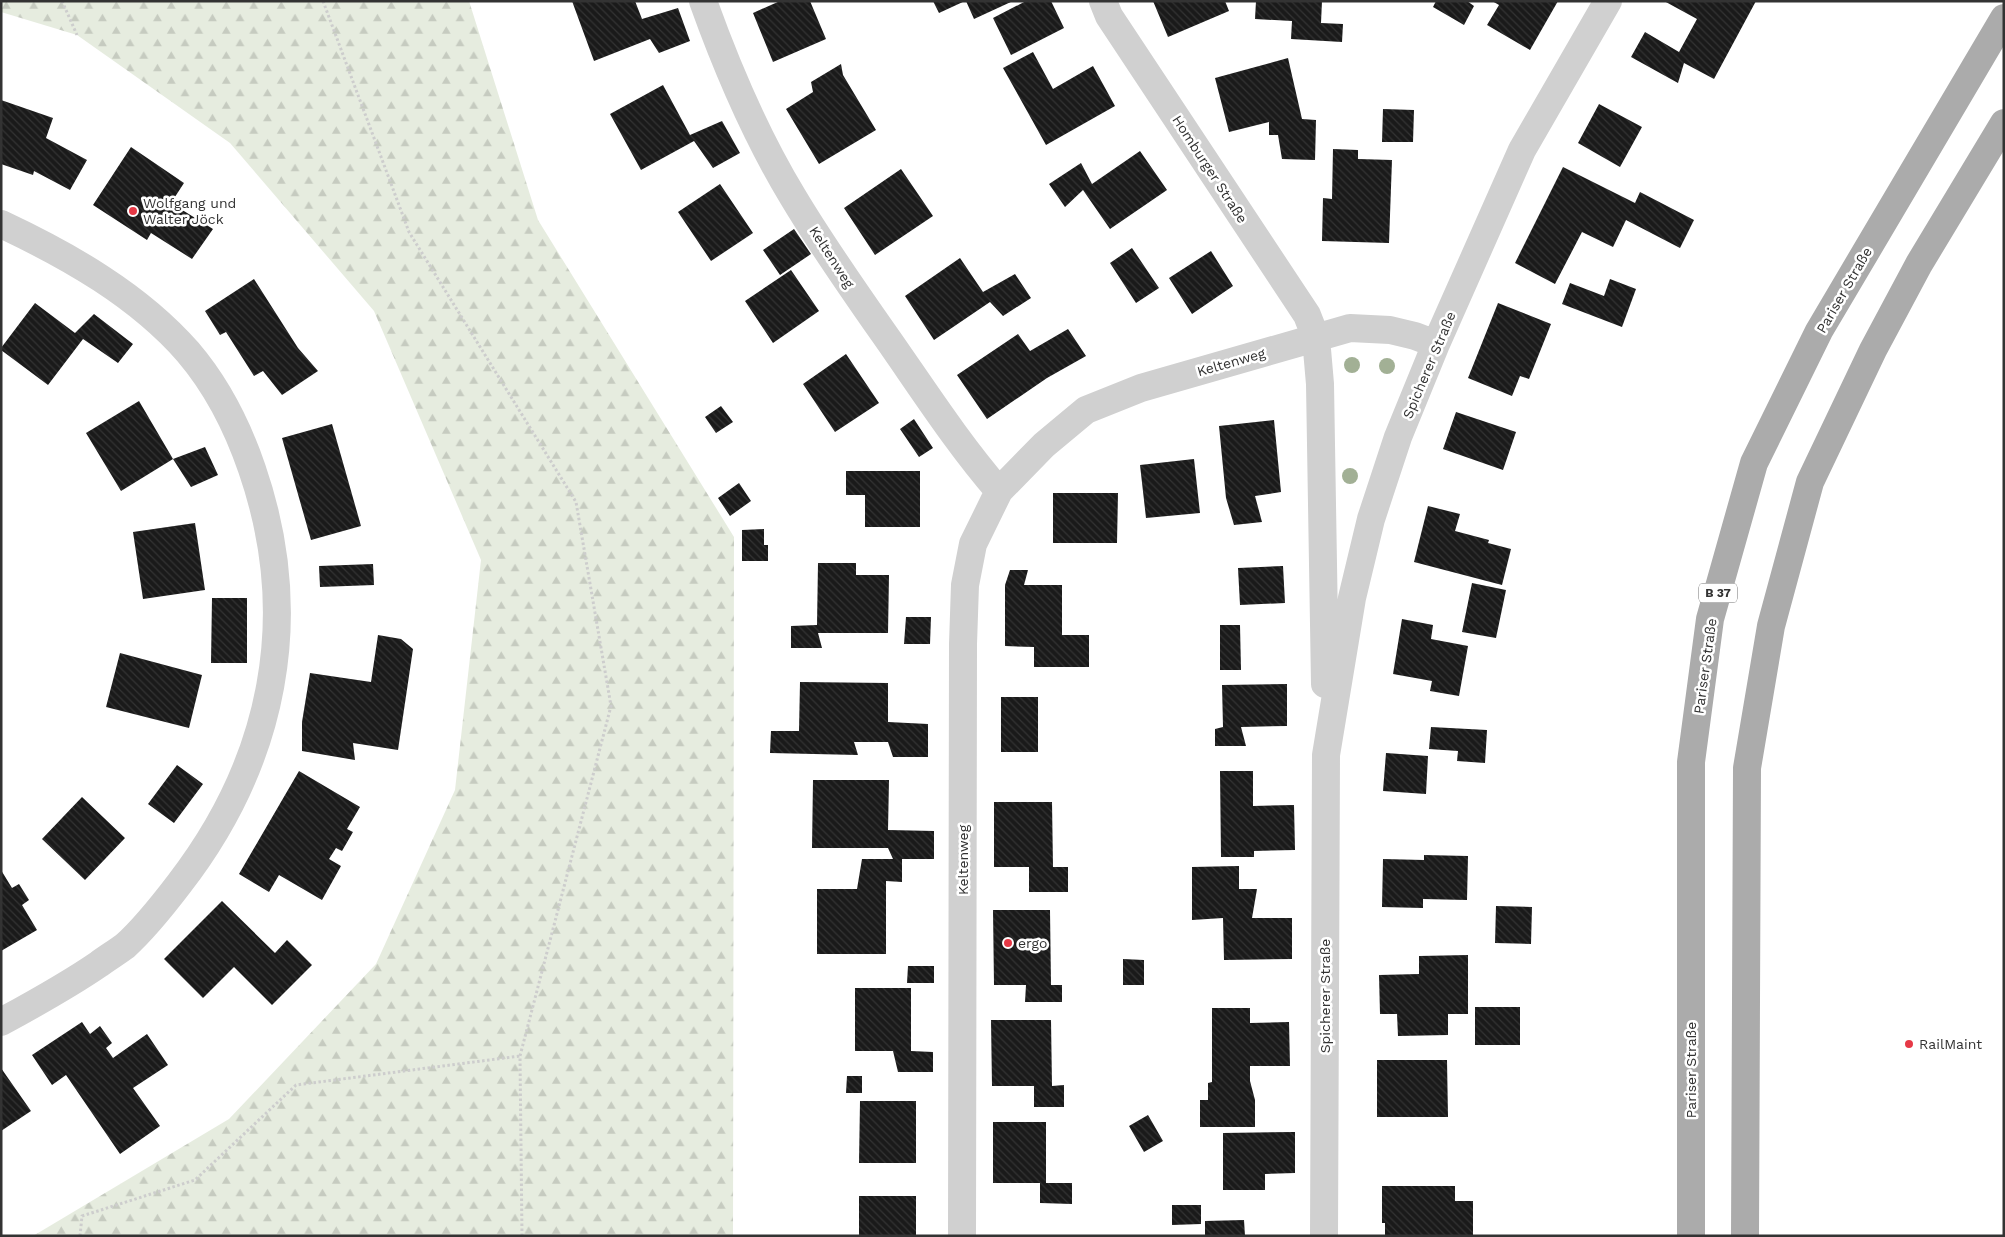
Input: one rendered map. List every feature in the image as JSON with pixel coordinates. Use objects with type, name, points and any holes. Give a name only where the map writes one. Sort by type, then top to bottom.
[{"type":"main road","name":"Pariser Straße","points":[[1691,1236],[1692,762],[1710,619],[1754,463],[1819,331],[2004,18]]},
{"type":"main road","points":[[1745,1236],[1746,768],[1771,626],[1810,482],[1873,350],[1919,264],[2004,123]]},
{"type":"street","name":"Keltenweg","points":[[703,1],[718,45],[755,126],[792,196],[965,451],[999,491]]},
{"type":"street","name":"Homburger Straße","points":[[1103,1],[1109,16],[1307,315],[1316,338]]},
{"type":"street","name":"Spicherer Straße","points":[[1326,755],[1352,598],[1371,519],[1398,437],[1436,344],[1522,150],[1608,1]]},
{"type":"street","points":[[1,224],[73,260],[152,316],[188,353],[219,396],[242,441],[262,499],[275,562],[278,622],[269,695],[255,748],[232,802],[199,858],[164,904],[125,946],[61,990],[1,1022]]},
{"type":"street","name":"Keltenweg","points":[[962,1236],[963,644],[965,585],[973,544],[999,491],[1044,445],[1086,410],[1141,388],[1350,328],[1390,330],[1415,336],[1436,344]]},
{"type":"street","name":"Spicherer Straße","points":[[1316,338],[1320,384],[1326,755],[1324,1236]]},
{"type":"path","points":[[62,1],[77,35]]},
{"type":"path","points":[[322,1],[409,232],[576,502],[611,706],[520,1056],[522,1236]]},
{"type":"path","points":[[80,1236],[82,1216],[195,1180],[296,1085],[520,1056]]},
{"type":"green space","points":[[1,1],[469,1],[538,220],[734,537],[733,1236],[33,1236],[229,1119],[376,964],[455,790],[481,560],[374,311],[230,143],[77,35],[1,12]]},
{"type":"building","points":[[572,1],[635,1],[642,19],[678,8],[690,41],[659,53],[650,39],[594,61]]},
{"type":"building","points":[[780,1],[810,1],[826,39],[773,62],[753,13]]},
{"type":"building","points":[[933,1],[965,1],[939,13]]},
{"type":"building","points":[[966,1],[1013,1],[974,19]]},
{"type":"building","points":[[1026,1],[1051,1],[1064,28],[1011,55],[993,18]]},
{"type":"building","points":[[1153,1],[1225,1],[1229,11],[1168,37]]},
{"type":"building","points":[[1256,1],[1322,1],[1321,23],[1343,24],[1342,42],[1291,39],[1292,21],[1255,19]]},
{"type":"building","points":[[1436,1],[1467,1],[1474,6],[1464,25],[1433,7]]},
{"type":"building","points":[[1492,1],[1558,1],[1530,50],[1487,25],[1499,5]]},
{"type":"building","points":[[1664,1],[1756,1],[1714,79],[1684,63],[1678,83],[1631,57],[1645,32],[1679,52],[1697,19]]},
{"type":"building","points":[[1033,52],[1053,89],[1093,66],[1115,106],[1046,145],[1003,68]]},
{"type":"building","points":[[1288,58],[1302,119],[1316,120],[1315,160],[1282,159],[1278,135],[1269,135],[1269,122],[1229,132],[1215,78]]},
{"type":"building","points":[[841,64],[843,75],[876,130],[819,164],[786,109],[813,92],[811,82]]},
{"type":"building","points":[[663,85],[690,135],[722,121],[740,153],[713,168],[694,141],[641,170],[610,114]]},
{"type":"building","points":[[1,100],[53,118],[46,138],[87,160],[70,190],[34,171],[33,175],[1,164]]},
{"type":"building","points":[[1599,104],[1642,127],[1620,167],[1578,143]]},
{"type":"building","points":[[1383,109],[1414,110],[1413,142],[1382,142]]},
{"type":"building","points":[[131,147],[184,183],[171,203],[213,229],[192,259],[151,233],[147,240],[93,205]]},
{"type":"building","points":[[1333,149],[1358,150],[1358,159],[1392,160],[1389,243],[1322,241],[1323,198],[1332,199]]},
{"type":"building","points":[[1140,151],[1167,190],[1110,229],[1083,190],[1065,207],[1049,184],[1081,163],[1092,184]]},
{"type":"building","points":[[1563,167],[1635,203],[1640,192],[1694,220],[1680,248],[1626,220],[1613,247],[1582,232],[1555,284],[1515,263]]},
{"type":"building","points":[[901,169],[933,216],[875,255],[844,208]]},
{"type":"building","points":[[720,184],[753,233],[711,261],[678,212]]},
{"type":"building","points":[[794,229],[811,254],[780,275],[763,250]]},
{"type":"building","points":[[1132,248],[1159,288],[1136,303],[1110,263]]},
{"type":"building","points":[[1211,251],[1233,286],[1192,314],[1169,278]]},
{"type":"building","points":[[960,258],[983,292],[1015,274],[1031,298],[1003,316],[990,302],[934,340],[905,296]]},
{"type":"building","points":[[791,270],[819,311],[773,343],[745,301]]},
{"type":"building","points":[[254,279],[298,348],[318,371],[282,395],[263,371],[254,376],[226,332],[220,335],[205,311]]},
{"type":"building","points":[[1610,279],[1636,289],[1622,327],[1562,304],[1570,283],[1604,296]]},
{"type":"building","points":[[35,303],[75,333],[94,314],[133,344],[118,363],[83,339],[48,385],[1,350]]},
{"type":"building","points":[[1498,303],[1551,324],[1529,379],[1520,376],[1512,396],[1468,378]]},
{"type":"building","points":[[1068,329],[1086,356],[1047,378],[987,419],[957,375],[1018,334],[1030,351]]},
{"type":"building","points":[[846,354],[879,403],[835,432],[803,384]]},
{"type":"building","points":[[139,401],[173,459],[121,491],[86,433]]},
{"type":"building","points":[[721,406],[733,422],[716,433],[705,417]]},
{"type":"building","points":[[1456,412],[1516,432],[1503,470],[1443,449]]},
{"type":"building","points":[[914,419],[933,448],[919,457],[900,429]]},
{"type":"building","points":[[1274,420],[1281,492],[1255,496],[1262,522],[1234,525],[1226,498],[1219,426]]},
{"type":"building","points":[[332,424],[361,526],[311,540],[282,438]]},
{"type":"building","points":[[205,447],[218,475],[191,487],[173,459]]},
{"type":"building","points":[[1194,459],[1200,513],[1146,518],[1140,465]]},
{"type":"building","points":[[846,471],[920,471],[920,527],[865,527],[865,495],[846,495]]},
{"type":"building","points":[[739,483],[751,501],[730,516],[718,498]]},
{"type":"building","points":[[1053,493],[1118,493],[1117,543],[1053,543]]},
{"type":"building","points":[[1428,506],[1460,514],[1455,531],[1489,540],[1488,543],[1511,549],[1502,585],[1414,562]]},
{"type":"building","points":[[195,523],[205,590],[143,599],[133,532]]},
{"type":"building","points":[[764,529],[764,545],[768,545],[768,561],[742,561],[742,530]]},
{"type":"building","points":[[818,563],[856,563],[856,575],[889,575],[888,633],[818,633],[822,648],[791,648],[791,626],[817,625]]},
{"type":"building","points":[[373,564],[374,585],[320,587],[319,566]]},
{"type":"building","points":[[1283,566],[1285,603],[1240,605],[1238,568]]},
{"type":"building","points":[[1010,570],[1028,570],[1024,585],[1062,585],[1062,635],[1089,635],[1089,667],[1034,667],[1034,647],[1005,646],[1005,585]]},
{"type":"building","points":[[1472,583],[1506,590],[1496,638],[1462,632]]},
{"type":"building","points":[[212,598],[247,598],[247,663],[211,663]]},
{"type":"building","points":[[906,617],[931,617],[930,644],[904,644]]},
{"type":"building","points":[[1402,619],[1433,625],[1431,639],[1468,646],[1459,696],[1430,691],[1432,681],[1393,674]]},
{"type":"building","points":[[1220,625],[1240,625],[1241,670],[1220,670]]},
{"type":"building","points":[[378,635],[401,639],[413,649],[398,750],[353,743],[355,760],[302,751],[302,722],[310,673],[371,682]]},
{"type":"building","points":[[120,653],[202,675],[189,728],[106,707]]},
{"type":"building","points":[[800,682],[888,683],[888,722],[928,724],[928,757],[893,757],[888,742],[854,742],[858,755],[770,753],[771,731],[799,731]]},
{"type":"building","points":[[1287,684],[1287,726],[1241,727],[1246,746],[1215,746],[1215,729],[1223,727],[1222,685]]},
{"type":"building","points":[[1001,697],[1038,697],[1038,752],[1001,752]]},
{"type":"building","points":[[1431,727],[1487,730],[1485,763],[1457,761],[1458,751],[1429,749]]},
{"type":"building","points":[[1386,753],[1428,756],[1426,794],[1383,791]]},
{"type":"building","points":[[177,765],[203,784],[174,823],[148,804]]},
{"type":"building","points":[[299,771],[360,807],[347,829],[353,832],[342,851],[336,848],[329,859],[341,866],[322,900],[279,875],[269,892],[239,874]]},
{"type":"building","points":[[1220,771],[1253,771],[1253,806],[1294,805],[1295,850],[1254,851],[1254,857],[1221,857]]},
{"type":"building","points":[[813,780],[889,780],[888,830],[934,831],[934,859],[902,859],[902,882],[886,881],[886,954],[817,954],[817,889],[857,889],[862,859],[893,859],[888,848],[812,848]]},
{"type":"building","points":[[82,797],[125,838],[85,880],[42,839]]},
{"type":"building","points":[[994,802],[1052,802],[1053,867],[1068,867],[1068,892],[1029,892],[1029,867],[994,867]]},
{"type":"building","points":[[1424,855],[1468,856],[1467,900],[1423,899],[1423,908],[1382,907],[1383,859],[1424,860]]},
{"type":"building","points":[[1239,866],[1239,889],[1257,889],[1252,918],[1292,918],[1292,959],[1224,960],[1223,918],[1192,920],[1192,867]]},
{"type":"building","points":[[1,870],[12,888],[19,884],[29,900],[22,905],[37,930],[1,951]]},
{"type":"building","points":[[222,901],[275,953],[287,940],[312,965],[272,1005],[234,967],[203,998],[164,959]]},
{"type":"building","points":[[1496,906],[1532,907],[1531,944],[1495,943]]},
{"type":"building","points":[[993,910],[1050,910],[1051,985],[1062,985],[1062,1002],[1025,1002],[1026,985],[994,985]]},
{"type":"building","points":[[1468,955],[1468,1014],[1448,1014],[1448,1035],[1398,1036],[1397,1014],[1380,1014],[1379,975],[1419,974],[1419,956]]},
{"type":"building","points":[[1123,959],[1144,960],[1144,985],[1123,985]]},
{"type":"building","points":[[908,966],[934,966],[934,983],[907,983]]},
{"type":"building","points":[[855,988],[911,988],[911,1051],[933,1052],[933,1072],[898,1072],[893,1051],[855,1051]]},
{"type":"building","points":[[1475,1007],[1520,1007],[1520,1045],[1475,1045]]},
{"type":"building","points":[[1212,1008],[1250,1008],[1250,1023],[1289,1022],[1290,1066],[1250,1066],[1250,1081],[1255,1100],[1255,1127],[1200,1127],[1200,1100],[1208,1100],[1208,1083],[1212,1082]]},
{"type":"building","points":[[991,1020],[1051,1020],[1052,1086],[1064,1085],[1064,1107],[1034,1107],[1034,1086],[992,1086]]},
{"type":"building","points":[[82,1022],[90,1034],[100,1026],[112,1043],[106,1048],[113,1058],[147,1034],[168,1065],[133,1088],[160,1126],[120,1154],[66,1075],[52,1085],[32,1055]]},
{"type":"building","points":[[1377,1060],[1447,1060],[1448,1117],[1377,1117]]},
{"type":"building","points":[[1,1068],[31,1111],[1,1131]]},
{"type":"building","points":[[847,1076],[862,1076],[862,1093],[846,1093]]},
{"type":"building","points":[[860,1101],[916,1101],[916,1163],[859,1163]]},
{"type":"building","points":[[1148,1115],[1163,1141],[1144,1152],[1129,1126]]},
{"type":"building","points":[[993,1122],[1046,1122],[1046,1183],[1072,1183],[1072,1204],[1040,1203],[1040,1183],[993,1183]]},
{"type":"building","points":[[1295,1132],[1295,1173],[1265,1174],[1265,1190],[1223,1190],[1223,1133]]},
{"type":"building","points":[[1382,1186],[1455,1186],[1455,1201],[1473,1201],[1473,1236],[1385,1236],[1385,1223],[1382,1223]]},
{"type":"building","points":[[859,1196],[916,1196],[916,1236],[859,1236]]},
{"type":"building","points":[[1172,1205],[1201,1205],[1201,1224],[1172,1225]]},
{"type":"building","points":[[1244,1220],[1245,1236],[1205,1236],[1205,1221]]},
{"type":"place","name":"Wolfgang und Walter Jöck","points":[[133,211]]},
{"type":"place","name":"ergo","points":[[1008,943]]},
{"type":"place","name":"RailMaint","points":[[1909,1044]]}]
